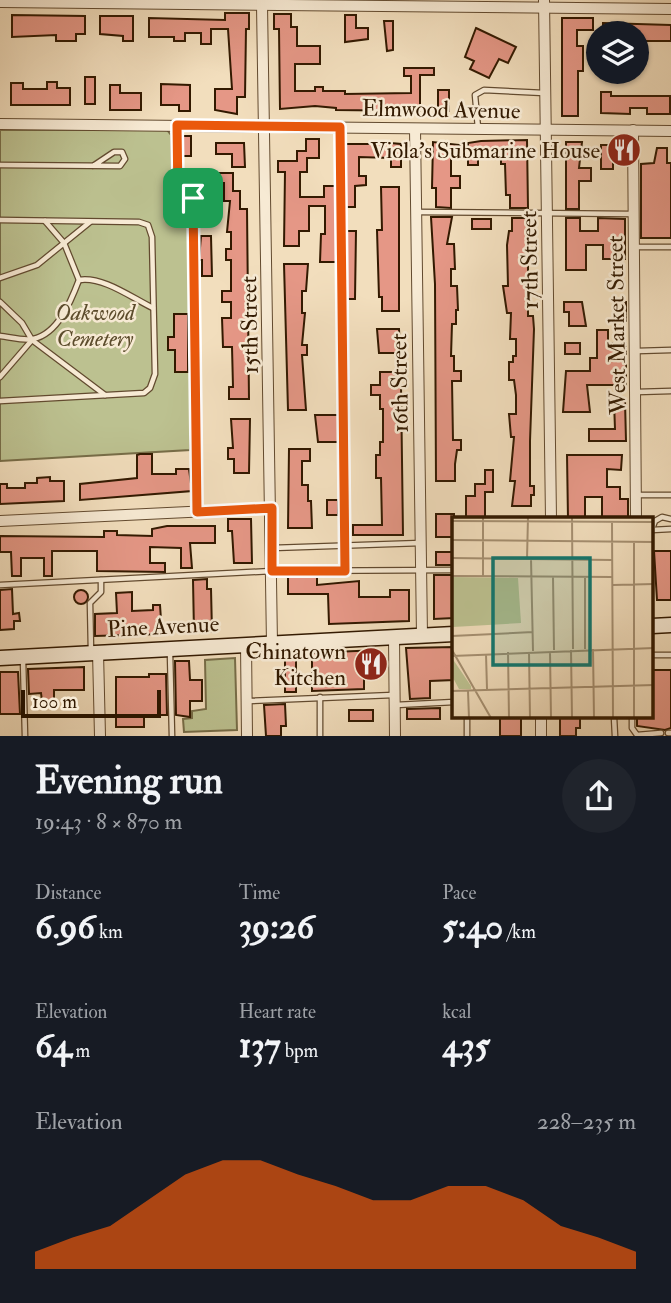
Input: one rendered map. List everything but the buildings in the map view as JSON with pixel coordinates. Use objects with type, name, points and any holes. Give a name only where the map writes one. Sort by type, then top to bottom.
[{"type":"main road","name":"Pine Avenue","points":[[0,658],[452,634]]},
{"type":"street","points":[[0,2],[544,4],[671,9]]},
{"type":"street","name":"17th Street","points":[[544,4],[551,517]]},
{"type":"street","name":"15th Street","points":[[262,5],[272,508],[272,644]]},
{"type":"street","name":"Elmwood Avenue","points":[[0,124],[671,131]]},
{"type":"street","name":"16th Street","points":[[415,129],[422,636]]},
{"type":"street","name":"West Market Street","points":[[633,131],[636,517]]},
{"type":"street","points":[[0,521],[272,508]]},
{"type":"street","points":[[394,638],[395,736]]},
{"type":"street","points":[[246,645],[247,736]]},
{"type":"street","points":[[94,652],[100,736]]},
{"type":"street","points":[[541,718],[541,736]]},
{"type":"lane","points":[[478,129],[475,95],[484,90],[546,94]]},
{"type":"lane","points":[[177,125],[178,197],[193,198],[197,512]]},
{"type":"lane","points":[[340,127],[345,571]]},
{"type":"lane","points":[[0,165],[93,166],[120,166],[125,159],[122,152],[114,152],[93,166]]},
{"type":"lane","points":[[416,212],[634,214]]},
{"type":"lane","points":[[0,220],[139,222],[148,225],[152,237],[155,374],[150,388],[144,393],[0,401]]},
{"type":"lane","points":[[0,377],[32,340],[46,334],[64,314],[79,280],[64,243],[44,220]]},
{"type":"lane","points":[[0,278],[37,265],[92,221]]},
{"type":"lane","points":[[634,247],[671,247]]},
{"type":"lane","points":[[79,280],[87,279],[105,285],[153,308]]},
{"type":"lane","points":[[0,302],[23,323],[32,340],[105,396]]},
{"type":"lane","points":[[0,336],[32,340]]},
{"type":"lane","points":[[635,351],[671,350]]},
{"type":"lane","points":[[636,392],[671,391]]},
{"type":"lane","points":[[636,495],[671,495]]},
{"type":"lane","points":[[654,524],[662,517],[671,519]]},
{"type":"lane","points":[[272,548],[421,543]]},
{"type":"lane","points":[[0,585],[272,571],[452,570]]},
{"type":"lane","points":[[94,652],[90,603],[101,592],[101,580]]},
{"type":"lane","points":[[170,648],[172,736]]},
{"type":"lane","points":[[23,656],[25,736]]},
{"type":"lane","points":[[320,698],[320,736]]},
{"type":"lane","points":[[247,701],[320,698],[452,702]]},
{"type":"lane","points":[[467,718],[467,736]]},
{"type":"lane","points":[[614,718],[615,736]]},
{"type":"lane","points":[[632,718],[632,728],[637,734],[661,733]]},
{"type":"green space","name":"Oakwood Cemetery","points":[[0,130],[167,130],[171,135],[172,201],[191,201],[190,450],[0,461]]},
{"type":"green space","points":[[235,658],[237,730],[184,732],[183,719],[192,718],[192,711],[206,709],[205,660]]},
{"type":"place","name":"Viola's Submarine House","points":[[624,150]]},
{"type":"place","name":"Chinatown Kitchen","points":[[371,664]]},
{"type":"route","points":[[177,125],[340,127],[345,571],[272,571],[272,508],[197,512],[193,198],[178,197],[177,125]]}]
